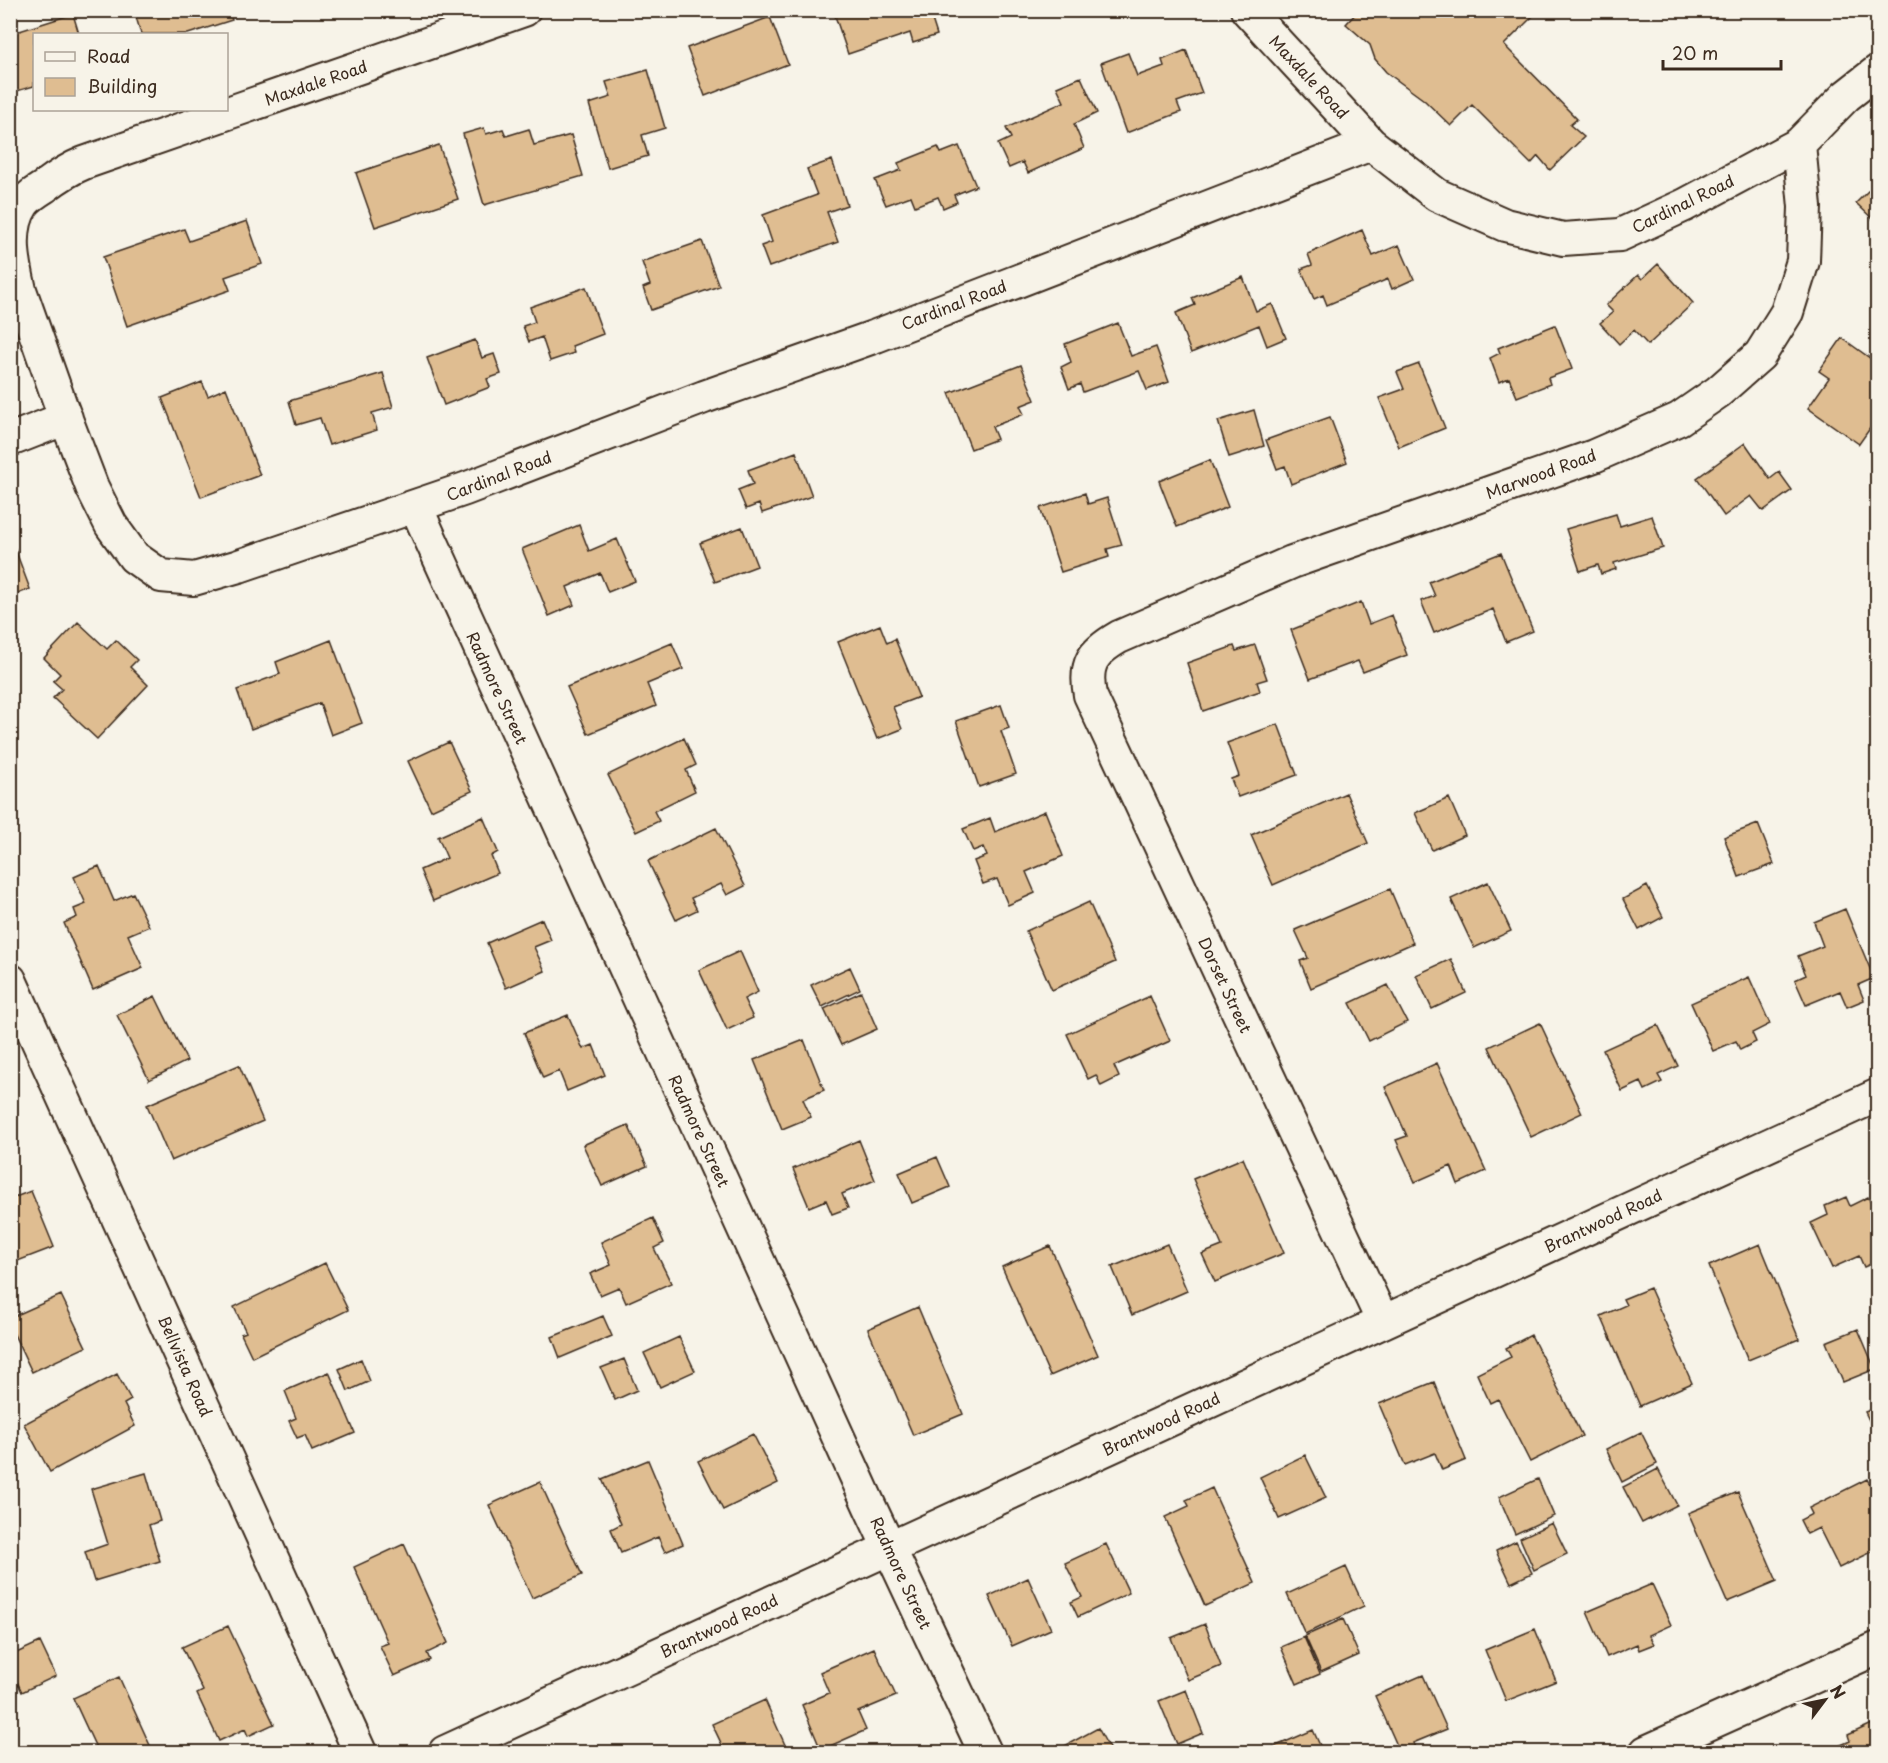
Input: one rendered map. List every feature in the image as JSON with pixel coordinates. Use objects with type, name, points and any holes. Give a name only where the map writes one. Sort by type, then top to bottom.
[{"type":"street","name":"Maxdale Road","points":[[66,418],[20,290],[13,257],[14,228],[22,206],[28,198],[56,178],[84,163],[524,10]]},
{"type":"street","name":"Maxdale Road","points":[[1247,10],[1371,144]]},
{"type":"street","name":"Cardinal Road","points":[[66,418],[92,487],[111,525],[134,557],[160,576],[194,579],[250,563],[416,507],[704,397],[876,336],[1371,144],[1437,195],[1504,225],[1563,239],[1620,235],[1685,206],[1798,144],[1846,96],[1878,71]]},
{"type":"street","name":"Marwood Road","points":[[1101,647],[1119,637],[1292,562],[1594,456],[1679,419],[1718,392],[1760,355],[1787,312],[1803,261],[1805,207],[1798,144]]},
{"type":"street","points":[[10,440],[66,418]]},
{"type":"street","name":"Radmore Street","points":[[416,507],[889,1548],[985,1752]]},
{"type":"street","name":"Dorset Street","points":[[1101,647],[1093,658],[1087,677],[1090,695],[1383,1322]]},
{"type":"street","name":"Bellvista Road","points":[[10,980],[360,1752]]},
{"type":"street","name":"Brantwood Road","points":[[445,1752],[1878,1095]]},
{"type":"street","points":[[1646,1752],[1878,1648]]},
{"type":"building","points":[[134,10],[229,10],[232,20],[191,33],[141,33]]},
{"type":"building","points":[[833,10],[929,10],[937,35],[913,43],[910,33],[848,54]]},
{"type":"building","points":[[1359,10],[1539,10],[1504,45],[1577,119],[1570,125],[1584,137],[1550,170],[1538,156],[1531,164],[1472,105],[1451,126],[1424,100],[1386,72],[1375,59],[1370,45],[1346,24]]},
{"type":"building","points":[[73,14],[79,33],[33,33],[33,86],[10,93],[10,34]]},
{"type":"building","points":[[770,17],[788,64],[705,96],[687,48]]},
{"type":"building","points":[[1186,50],[1202,93],[1177,102],[1181,112],[1126,133],[1101,63],[1128,53],[1137,76],[1164,66],[1162,60]]},
{"type":"building","points":[[648,70],[665,128],[642,135],[648,156],[608,168],[589,104],[611,97],[606,82]]},
{"type":"building","points":[[1081,77],[1097,113],[1074,124],[1084,148],[1028,173],[1023,162],[1009,168],[998,144],[1011,138],[1006,128],[1064,102],[1057,87]]},
{"type":"building","points":[[484,128],[486,134],[503,129],[506,136],[529,129],[534,145],[571,135],[583,176],[484,205],[463,134]]},
{"type":"building","points":[[439,145],[458,199],[375,227],[356,173]]},
{"type":"building","points":[[959,146],[976,186],[954,195],[957,202],[943,208],[938,197],[915,206],[911,196],[886,205],[875,180],[901,170],[898,163],[938,147],[941,153]]},
{"type":"building","points":[[832,160],[847,205],[827,212],[838,242],[769,267],[761,246],[772,242],[763,215],[817,195],[807,169]]},
{"type":"building","points":[[1878,181],[1878,224],[1856,203]]},
{"type":"building","points":[[247,221],[262,264],[225,277],[230,290],[127,326],[103,257],[184,229],[189,241]]},
{"type":"building","points":[[1362,230],[1373,256],[1399,245],[1414,279],[1392,289],[1388,279],[1327,305],[1323,295],[1314,299],[1301,269],[1312,265],[1308,254]]},
{"type":"building","points":[[702,241],[719,286],[651,310],[643,288],[650,285],[642,262]]},
{"type":"building","points":[[1658,264],[1693,303],[1648,345],[1634,330],[1619,344],[1600,323],[1613,312],[1606,305],[1638,275],[1642,279]]},
{"type":"building","points":[[1243,277],[1256,311],[1272,304],[1286,338],[1267,346],[1259,325],[1191,353],[1176,313],[1195,305],[1192,298]]},
{"type":"building","points":[[586,287],[603,334],[572,346],[574,353],[550,361],[542,337],[529,342],[523,326],[535,322],[530,307]]},
{"type":"building","points":[[1118,323],[1131,356],[1156,347],[1169,382],[1147,390],[1139,371],[1083,392],[1080,384],[1069,389],[1061,367],[1071,362],[1065,344]]},
{"type":"building","points":[[1555,325],[1572,369],[1548,378],[1550,384],[1517,397],[1509,378],[1499,382],[1490,358],[1500,353],[1498,348]]},
{"type":"building","points":[[1842,338],[1878,364],[1878,417],[1859,444],[1808,408],[1829,378],[1819,371]]},
{"type":"building","points":[[475,340],[482,358],[494,354],[501,374],[487,379],[490,387],[444,405],[427,358]]},
{"type":"building","points":[[1419,364],[1445,428],[1399,447],[1379,398],[1404,389],[1397,372]]},
{"type":"building","points":[[1021,365],[1035,400],[1020,406],[1024,414],[992,427],[997,439],[971,449],[949,393]]},
{"type":"building","points":[[383,373],[393,407],[372,413],[377,430],[329,445],[320,418],[296,425],[289,401]]},
{"type":"building","points":[[202,382],[208,396],[226,388],[260,475],[201,497],[162,398]]},
{"type":"building","points":[[1254,410],[1264,446],[1229,457],[1218,421]]},
{"type":"building","points":[[1330,417],[1347,462],[1291,484],[1285,466],[1277,469],[1266,440]]},
{"type":"building","points":[[1745,443],[1770,479],[1779,472],[1792,490],[1763,511],[1751,496],[1724,516],[1697,478]]},
{"type":"building","points":[[796,452],[812,496],[762,513],[759,504],[746,509],[738,490],[753,484],[748,470]]},
{"type":"building","points":[[1210,460],[1228,507],[1177,527],[1159,481]]},
{"type":"building","points":[[1085,493],[1088,504],[1107,498],[1122,545],[1107,549],[1109,557],[1061,572],[1040,508]]},
{"type":"building","points":[[1616,514],[1620,526],[1652,516],[1663,548],[1614,563],[1616,569],[1601,574],[1598,565],[1580,571],[1566,529]]},
{"type":"building","points":[[579,525],[589,551],[617,539],[635,581],[608,592],[600,573],[567,587],[574,605],[549,616],[522,549]]},
{"type":"building","points":[[742,527],[757,566],[715,582],[700,543]]},
{"type":"building","points":[[12,541],[30,589],[10,597],[10,542]]},
{"type":"building","points":[[1501,553],[1533,631],[1506,642],[1493,609],[1434,633],[1421,601],[1435,596],[1429,582]]},
{"type":"building","points":[[1361,602],[1369,624],[1392,615],[1407,655],[1363,672],[1358,661],[1310,679],[1291,630]]},
{"type":"building","points":[[78,622],[107,649],[116,640],[137,660],[130,667],[148,685],[97,739],[53,698],[62,689],[53,681],[60,674],[44,658]]},
{"type":"building","points":[[880,625],[887,643],[895,639],[919,697],[893,707],[902,729],[877,739],[838,642]]},
{"type":"building","points":[[331,640],[362,723],[331,735],[320,703],[251,729],[237,690],[280,674],[276,662]]},
{"type":"building","points":[[672,643],[683,669],[647,684],[656,706],[588,734],[567,687]]},
{"type":"building","points":[[1255,645],[1267,679],[1257,682],[1260,691],[1203,711],[1187,663],[1234,646],[1236,651]]},
{"type":"building","points":[[1001,705],[1009,728],[1001,731],[1016,774],[979,787],[956,721]]},
{"type":"building","points":[[1278,724],[1297,775],[1238,797],[1231,779],[1239,776],[1227,743]]},
{"type":"building","points":[[684,738],[696,765],[686,770],[695,791],[654,811],[659,821],[636,832],[608,775]]},
{"type":"building","points":[[449,742],[472,791],[431,810],[408,761]]},
{"type":"building","points":[[1346,793],[1368,843],[1273,885],[1251,835]]},
{"type":"building","points":[[1449,798],[1465,835],[1432,850],[1415,813]]},
{"type":"building","points":[[1045,811],[1063,856],[1026,872],[1035,893],[1008,905],[997,879],[983,884],[974,861],[987,856],[983,847],[973,851],[963,829],[990,818],[995,832]]},
{"type":"building","points":[[483,817],[498,852],[491,856],[498,873],[433,901],[420,870],[447,858],[438,837]]},
{"type":"building","points":[[1758,824],[1774,864],[1739,877],[1724,837]]},
{"type":"building","points":[[716,828],[745,886],[727,895],[721,884],[691,898],[697,910],[676,920],[648,861]]},
{"type":"building","points":[[99,866],[114,901],[133,893],[149,926],[128,935],[143,968],[93,990],[64,923],[77,917],[74,909],[86,904],[74,877]]},
{"type":"building","points":[[1488,882],[1511,931],[1474,948],[1451,899]]},
{"type":"building","points":[[1647,886],[1663,917],[1639,930],[1623,899]]},
{"type":"building","points":[[1390,889],[1413,943],[1311,988],[1300,961],[1308,958],[1295,930]]},
{"type":"building","points":[[1089,902],[1115,962],[1052,990],[1026,931]]},
{"type":"building","points":[[1845,909],[1874,978],[1858,985],[1864,1000],[1847,1007],[1840,991],[1806,1005],[1795,980],[1806,975],[1798,956],[1823,946],[1814,922]]},
{"type":"building","points":[[542,919],[551,940],[534,947],[545,971],[506,988],[487,943]]},
{"type":"building","points":[[740,951],[758,992],[744,999],[753,1018],[727,1030],[699,970]]},
{"type":"building","points":[[1451,959],[1466,993],[1432,1009],[1416,975]]},
{"type":"building","points":[[850,967],[860,989],[822,1007],[811,985]]},
{"type":"building","points":[[1749,977],[1770,1024],[1752,1033],[1756,1042],[1740,1050],[1736,1041],[1713,1051],[1691,1003]]},
{"type":"building","points":[[1388,985],[1407,1022],[1369,1041],[1350,1003]]},
{"type":"building","points":[[861,992],[877,1029],[841,1045],[824,1009]]},
{"type":"building","points":[[155,996],[187,1061],[149,1080],[117,1015]]},
{"type":"building","points":[[1150,996],[1170,1041],[1114,1066],[1119,1077],[1101,1086],[1096,1075],[1088,1079],[1067,1034]]},
{"type":"building","points":[[568,1015],[583,1049],[593,1045],[605,1075],[567,1091],[559,1071],[543,1078],[524,1033]]},
{"type":"building","points":[[1540,1023],[1582,1113],[1531,1137],[1489,1047]]},
{"type":"building","points":[[1658,1025],[1678,1066],[1658,1075],[1662,1082],[1645,1090],[1641,1082],[1622,1091],[1603,1050]]},
{"type":"building","points":[[804,1040],[824,1090],[803,1099],[811,1117],[782,1129],[754,1060]]},
{"type":"building","points":[[1437,1063],[1486,1171],[1458,1184],[1451,1166],[1415,1182],[1396,1140],[1407,1136],[1385,1087]]},
{"type":"building","points":[[239,1065],[263,1121],[171,1161],[147,1105]]},
{"type":"building","points":[[628,1125],[647,1166],[602,1186],[583,1145]]},
{"type":"building","points":[[859,1140],[875,1180],[842,1194],[848,1208],[832,1214],[826,1200],[809,1207],[793,1169]]},
{"type":"building","points":[[937,1157],[950,1187],[912,1203],[899,1173]]},
{"type":"building","points":[[1243,1158],[1284,1253],[1215,1282],[1202,1254],[1222,1246],[1193,1179]]},
{"type":"building","points":[[31,1191],[54,1247],[10,1264],[10,1199]]},
{"type":"building","points":[[1846,1197],[1850,1206],[1868,1197],[1878,1217],[1878,1261],[1864,1267],[1859,1256],[1832,1268],[1811,1223],[1828,1215],[1825,1206]]},
{"type":"building","points":[[653,1218],[664,1243],[654,1248],[671,1283],[626,1303],[619,1287],[600,1295],[590,1274],[611,1265],[601,1242]]},
{"type":"building","points":[[1167,1244],[1187,1291],[1132,1315],[1112,1267]]},
{"type":"building","points":[[1760,1244],[1799,1339],[1748,1360],[1709,1266]]},
{"type":"building","points":[[1050,1246],[1098,1355],[1050,1376],[1002,1267]]},
{"type":"building","points":[[325,1263],[348,1310],[252,1357],[241,1334],[246,1332],[234,1307]]},
{"type":"building","points":[[1650,1288],[1692,1383],[1640,1406],[1601,1316],[1626,1305],[1623,1299]]},
{"type":"building","points":[[61,1295],[86,1347],[32,1372],[10,1326],[10,1318]]},
{"type":"building","points":[[918,1307],[963,1414],[913,1435],[868,1329]]},
{"type":"building","points":[[603,1316],[612,1336],[560,1358],[552,1337]]},
{"type":"building","points":[[1858,1329],[1875,1369],[1843,1382],[1826,1342]]},
{"type":"building","points":[[1531,1335],[1582,1436],[1530,1462],[1498,1399],[1490,1403],[1477,1374],[1511,1357],[1506,1348]]},
{"type":"building","points":[[679,1337],[695,1371],[660,1387],[644,1353]]},
{"type":"building","points":[[361,1359],[370,1381],[348,1391],[339,1369]]},
{"type":"building","points":[[624,1359],[637,1390],[615,1400],[601,1368]]},
{"type":"building","points":[[329,1372],[355,1433],[312,1451],[305,1435],[297,1438],[289,1421],[296,1418],[285,1391]]},
{"type":"building","points":[[117,1374],[131,1400],[124,1404],[135,1426],[50,1472],[24,1424]]},
{"type":"building","points":[[1434,1382],[1466,1460],[1442,1470],[1435,1453],[1405,1465],[1379,1404]]},
{"type":"building","points":[[1878,1407],[1878,1439],[1865,1412]]},
{"type":"building","points":[[1641,1432],[1657,1464],[1622,1482],[1606,1449]]},
{"type":"building","points":[[753,1434],[778,1483],[723,1510],[698,1461]]},
{"type":"building","points":[[1305,1455],[1326,1498],[1279,1519],[1260,1477]]},
{"type":"building","points":[[648,1460],[683,1544],[665,1552],[658,1537],[621,1553],[611,1529],[621,1524],[602,1479]]},
{"type":"building","points":[[1658,1469],[1677,1505],[1642,1523],[1623,1487]]},
{"type":"building","points":[[146,1473],[160,1521],[149,1525],[160,1561],[94,1581],[85,1552],[108,1544],[91,1489]]},
{"type":"building","points":[[1538,1479],[1554,1516],[1515,1534],[1499,1497]]},
{"type":"building","points":[[1867,1479],[1878,1499],[1878,1549],[1839,1568],[1819,1528],[1807,1534],[1800,1520],[1812,1514],[1809,1508]]},
{"type":"building","points":[[540,1482],[582,1575],[532,1598],[489,1505]]},
{"type":"building","points":[[1212,1488],[1255,1583],[1205,1606],[1165,1517],[1189,1506],[1186,1500]]},
{"type":"building","points":[[1738,1492],[1777,1581],[1727,1602],[1688,1513]]},
{"type":"building","points":[[1552,1523],[1567,1554],[1534,1570],[1520,1538]]},
{"type":"building","points":[[1516,1541],[1532,1573],[1511,1583],[1496,1551]]},
{"type":"building","points":[[404,1544],[448,1643],[427,1653],[430,1660],[394,1676],[380,1646],[388,1643],[354,1567]]},
{"type":"building","points":[[1106,1544],[1129,1593],[1078,1617],[1071,1602],[1082,1597],[1065,1563]]},
{"type":"building","points":[[1346,1567],[1364,1606],[1305,1634],[1287,1594]]},
{"type":"building","points":[[1028,1578],[1051,1629],[1012,1646],[989,1596]]},
{"type":"building","points":[[1652,1584],[1671,1625],[1649,1635],[1654,1644],[1639,1650],[1637,1644],[1607,1657],[1587,1612]]},
{"type":"building","points":[[1343,1619],[1359,1655],[1321,1672],[1305,1636]]},
{"type":"building","points":[[1205,1624],[1221,1666],[1188,1680],[1171,1638]]},
{"type":"building","points":[[228,1626],[274,1724],[248,1736],[245,1729],[219,1741],[197,1694],[203,1691],[182,1647]]},
{"type":"building","points":[[1535,1629],[1556,1681],[1506,1701],[1485,1650]]},
{"type":"building","points":[[1304,1637],[1320,1674],[1297,1684],[1281,1647]]},
{"type":"building","points":[[40,1642],[56,1676],[22,1692],[10,1667],[10,1656]]},
{"type":"building","points":[[874,1648],[896,1696],[858,1712],[866,1730],[821,1750],[802,1705],[829,1693],[820,1672]]},
{"type":"building","points":[[1423,1675],[1447,1729],[1413,1743],[1417,1752],[1400,1752],[1375,1696]]},
{"type":"building","points":[[119,1677],[153,1752],[98,1752],[73,1698]]},
{"type":"building","points":[[1186,1690],[1203,1733],[1177,1744],[1159,1701]]},
{"type":"building","points":[[765,1700],[786,1747],[774,1752],[707,1752],[722,1745],[712,1724]]},
{"type":"building","points":[[1872,1724],[1878,1736],[1878,1752],[1825,1752],[1850,1741],[1848,1735]]},
{"type":"building","points":[[1098,1728],[1111,1752],[1064,1752],[1061,1748]]},
{"type":"building","points":[[1313,1730],[1323,1752],[1262,1752]]}]
